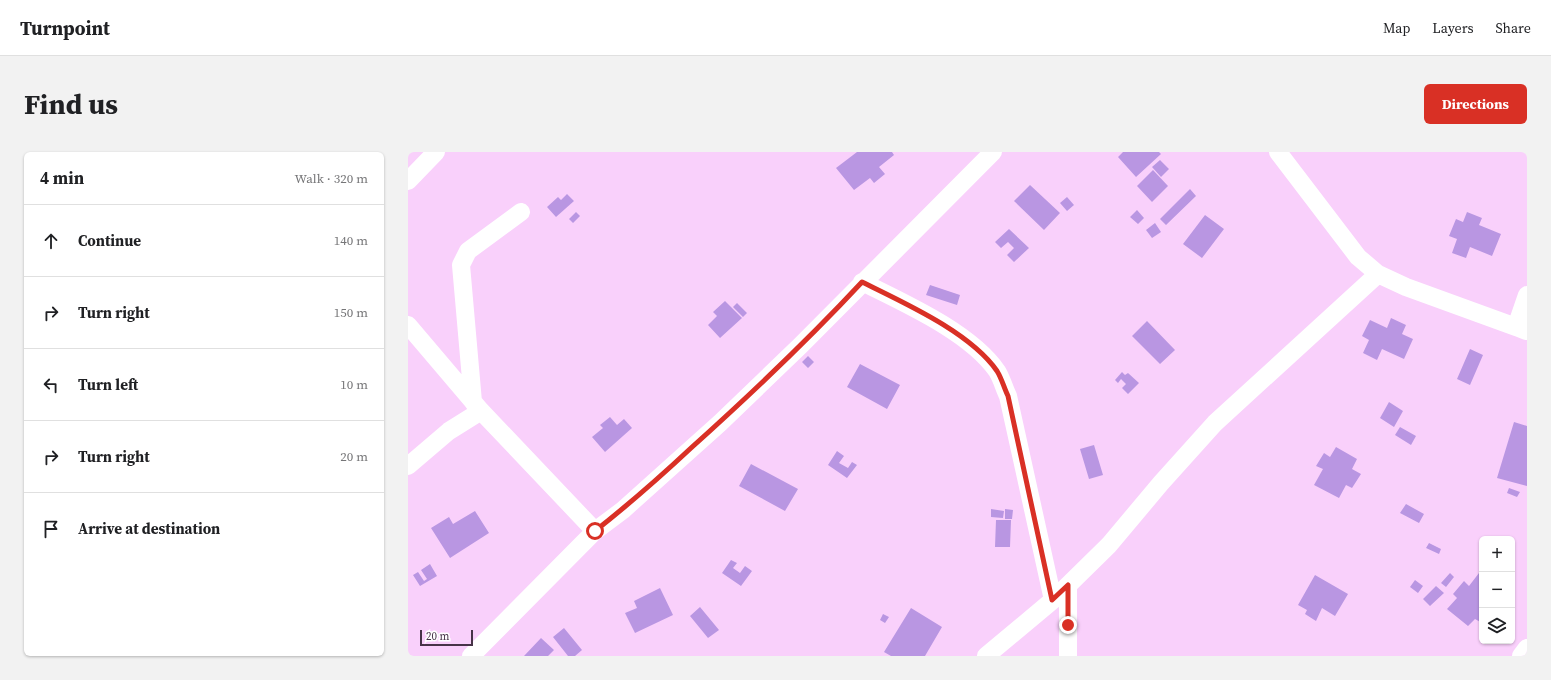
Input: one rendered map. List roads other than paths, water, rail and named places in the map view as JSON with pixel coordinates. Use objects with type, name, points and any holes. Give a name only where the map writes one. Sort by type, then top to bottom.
[{"type":"street","points":[[408,181],[436,152]]},
{"type":"street","points":[[471,656],[595,531],[623,510],[720,422],[825,321],[862,282],[993,152]]},
{"type":"street","points":[[1278,152],[1358,257],[1378,274],[1406,287],[1522,329],[1527,294]]},
{"type":"street","points":[[477,406],[461,265],[468,251],[521,212]]},
{"type":"street","points":[[986,656],[1052,600],[1109,545],[1215,422],[1378,274]]},
{"type":"street","points":[[862,282],[915,309],[962,338],[989,362],[1001,379],[1008,396],[1052,600]]},
{"type":"street","points":[[408,325],[477,406],[595,531]]},
{"type":"street","points":[[408,466],[477,406]]},
{"type":"street","points":[[1068,585],[1068,656]]},
{"type":"street","points":[[1521,656],[1527,648]]}]
